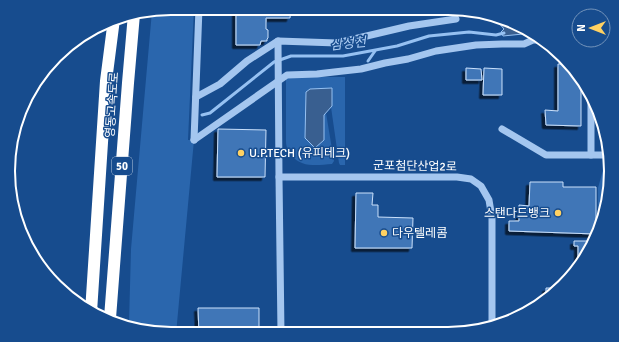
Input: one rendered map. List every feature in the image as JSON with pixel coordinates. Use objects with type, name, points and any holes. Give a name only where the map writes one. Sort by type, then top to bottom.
[{"type":"highway","name":"영동고속도로","points":[[110,315],[134,19]]},
{"type":"highway","name":"영동고속도로","points":[[91,305],[106,81],[113,26]]},
{"type":"street","points":[[199,15],[194,140],[287,75],[317,74],[361,68],[408,59],[436,51],[476,45],[524,44],[533,40]]},
{"type":"street","points":[[196,98],[220,84],[247,61],[278,41],[337,43],[409,26],[456,19]]},
{"type":"street","points":[[278,41],[281,327]]},
{"type":"street","points":[[591,109],[591,155]]},
{"type":"street","points":[[502,129],[546,155],[603,155]]},
{"type":"street","name":"군포첨단산업2로","points":[[279,177],[456,177],[471,179],[481,186],[490,200],[492,218],[492,321]]},
{"type":"shaded area","points":[[194,15],[188,140],[194,140],[177,327],[151,326],[129,321],[131,249],[152,16]]},
{"type":"shaded area","points":[[499,24],[522,34],[503,36],[501,32],[504,29]]},
{"type":"shaded area","points":[[289,77],[345,77],[345,165],[340,165],[339,163],[332,106],[306,92],[305,138],[315,148],[324,140],[324,115],[326,113],[334,161],[332,164],[305,164],[296,160],[289,152],[286,141],[286,79]]},
{"type":"shaded area","points":[[332,88],[332,106],[324,115],[324,140],[315,148],[305,138],[306,92],[310,89]]},
{"type":"shaded area","points":[[604,170],[603,191],[598,214],[598,188]]},
{"type":"building","points":[[236,15],[290,15],[290,18],[266,18],[268,38],[267,41],[261,41],[260,45],[236,45]]},
{"type":"building","points":[[558,64],[561,64],[572,76],[581,89],[581,126],[546,125],[545,110],[558,111]]},
{"type":"building","points":[[466,68],[481,69],[482,80],[466,80]]},
{"type":"building","points":[[484,68],[502,69],[502,95],[483,95]]},
{"type":"building","name":"U.P.TECH (유피테크)","points":[[218,129],[266,130],[265,177],[217,177]]},
{"type":"building","name":"스탠다드뱅크","points":[[530,182],[563,182],[563,187],[596,187],[596,221],[591,234],[509,231],[509,221],[519,221],[519,205],[529,206]]},
{"type":"building","name":"다우텔레콤","points":[[356,193],[373,193],[372,205],[378,205],[378,217],[413,218],[412,248],[355,248]]},
{"type":"building","points":[[574,241],[587,241],[578,258],[578,246],[574,246]]},
{"type":"building","points":[[546,288],[551,288],[546,292]]},
{"type":"building","points":[[198,308],[259,308],[259,327],[199,327]]},
{"type":"waterway","name":"삼성천","points":[[202,115],[210,113],[274,62],[291,56],[343,56],[397,46],[429,36],[469,32],[496,35],[504,33]]},
{"type":"waterway","points":[[368,61],[375,51]]},
{"type":"place","name":"U.P.TECH (유피테크)","points":[[241,153]]},
{"type":"place","name":"스탠다드뱅크","points":[[558,213]]},
{"type":"place","name":"다우텔레콤","points":[[384,233]]}]
